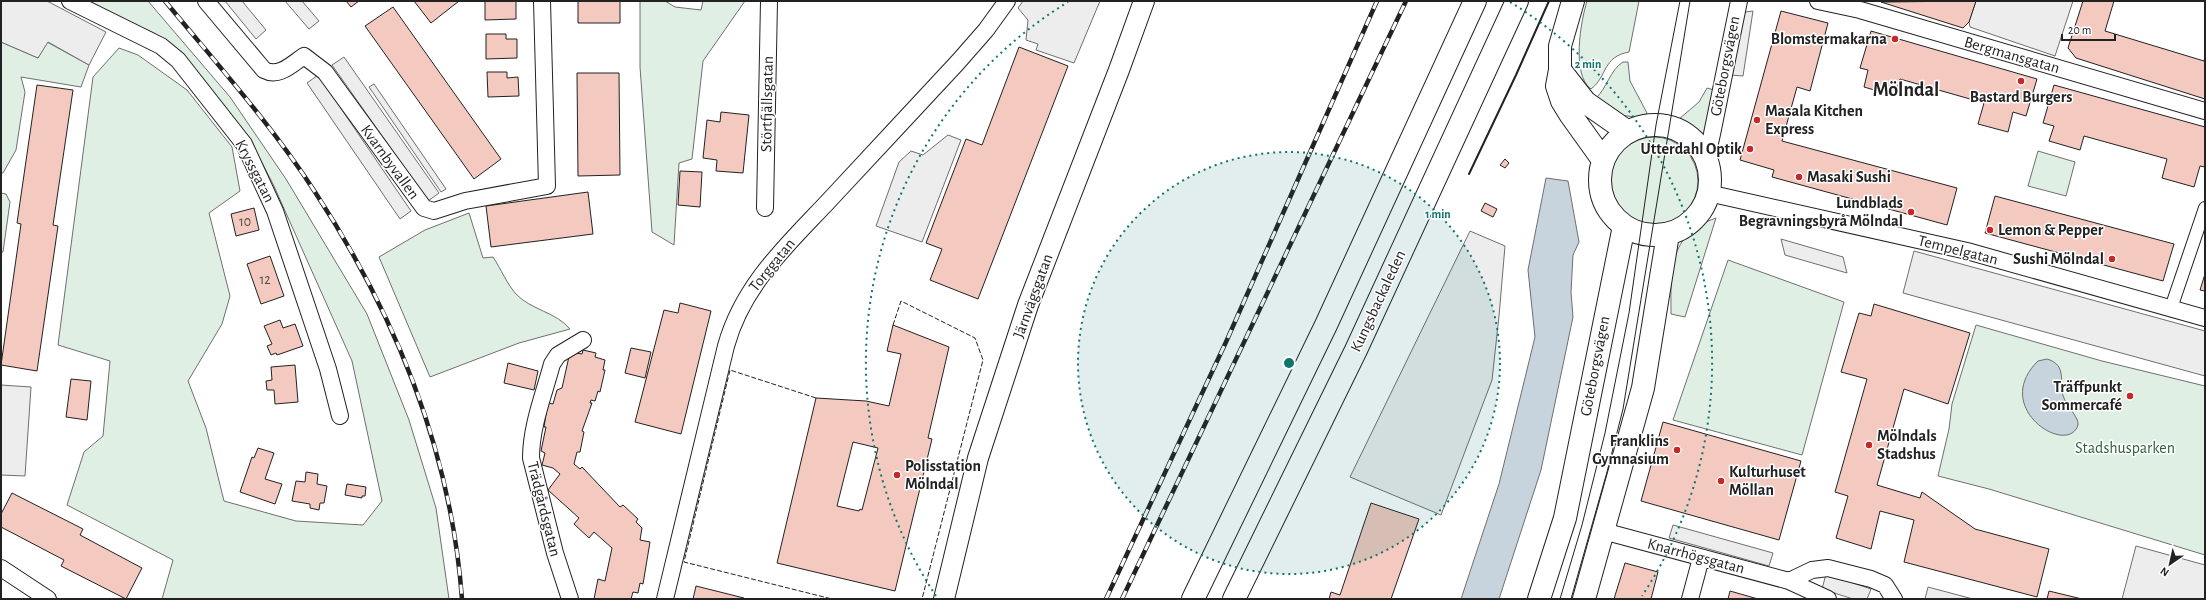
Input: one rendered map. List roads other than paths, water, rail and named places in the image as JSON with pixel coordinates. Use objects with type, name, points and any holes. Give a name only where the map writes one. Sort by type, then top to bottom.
[{"type":"main road","points":[[1193,599],[1326,325],[1475,1]]},
{"type":"main road","name":"Kungsbackaleden","points":[[1234,599],[1356,350],[1517,1]]},
{"type":"main road","points":[[1573,1],[1560,46],[1560,70],[1557,86],[1562,101],[1603,160]]},
{"type":"main road","points":[[1560,70],[1585,102],[1628,132]]},
{"type":"main road","points":[[1647,126],[1669,127],[1688,136],[1700,150],[1709,170],[1708,193],[1702,209],[1694,219],[1684,227],[1668,234],[1652,235],[1640,233],[1624,226],[1610,213],[1602,196],[1600,178],[1603,160],[1613,144],[1628,132],[1647,126]]},
{"type":"main road","name":"Göteborgsvägen","points":[[1539,599],[1565,518],[1624,226]]},
{"type":"main road","points":[[1584,599],[1643,388],[1668,234]]},
{"type":"street","name":"Kryssgatan","points":[[70,1],[161,46],[178,60],[244,144],[275,211],[328,370],[340,416]]},
{"type":"street","name":"Kvarnbyvallen","points":[[206,1],[256,62],[267,72],[280,72],[304,56],[325,72],[424,208],[434,211],[465,201],[547,186],[542,1]]},
{"type":"street","name":"Störtfjällsgatan","points":[[765,208],[769,1]]},
{"type":"street","name":"Torggatan","points":[[665,599],[731,326],[742,302],[774,259],[958,62],[986,30],[1007,1]]},
{"type":"street","name":"Järnvägsgatan","points":[[944,599],[978,458],[1028,305],[1110,95],[1144,1]]},
{"type":"street","name":"Göteborgsvägen","points":[[1700,150],[1710,143],[1739,1]]},
{"type":"street","name":"Bergmansgatan","points":[[1818,1],[1862,6],[2205,111]]},
{"type":"street","name":"Tempelgatan","points":[[1708,193],[1967,251],[2205,318]]},
{"type":"street","points":[[2171,308],[2205,208]]},
{"type":"street","name":"Trädgårdsgatan","points":[[570,599],[553,546],[531,458],[531,449],[534,428],[552,364],[558,355],[583,340]]},
{"type":"street","name":"Knarrhögsgatan","points":[[1603,531],[1789,582],[1828,599]]},
{"type":"street","points":[[1690,599],[1702,558]]},
{"type":"street","points":[[1,568],[48,599]]},
{"type":"street","points":[[1789,582],[1812,570],[1828,568],[1871,579],[1885,585],[1894,599]]},
{"type":"tram line","points":[[1560,599],[1582,525],[1605,433],[1629,313],[1656,125],[1680,1]]},
{"type":"tram line","points":[[1571,599],[1623,409],[1690,1]]},
{"type":"railway","points":[[165,1],[243,94],[280,142],[315,192],[371,287],[415,386],[432,437],[446,490],[456,544],[462,599]]},
{"type":"railway","points":[[1106,599],[1226,342],[1377,1]]},
{"type":"railway","points":[[1122,599],[1406,1]]},
{"type":"place","name":"Blomstermakarna","points":[[1895,39]]},
{"type":"place","name":"Bastard Burgers","points":[[2021,81]]},
{"type":"place","name":"Masala Kitchen Express","points":[[1757,120]]},
{"type":"place","name":"Utterdahl Optik","points":[[1750,149]]},
{"type":"place","name":"Masaki Sushi","points":[[1799,177]]},
{"type":"place","name":"Lundblads Begravningsbyrå Mölndal","points":[[1911,212]]},
{"type":"place","name":"Lemon & Pepper","points":[[1990,230]]},
{"type":"place","name":"Sushi Mölndal","points":[[2112,259]]},
{"type":"place","name":"Träffpunkt Sommercafé","points":[[2130,396]]},
{"type":"place","name":"Mölndals Stadshus","points":[[1869,445]]},
{"type":"place","name":"Franklins Gymnasium","points":[[1677,450]]},
{"type":"place","name":"Polisstation Mölndal","points":[[897,475]]},
{"type":"place","name":"Kulturhuset Möllan","points":[[1721,481]]},
{"type":"district","name":"Mölndal","points":[[1906,90]]},
{"type":"park label","name":"Stadshusparken","points":[[2125,448]]}]
